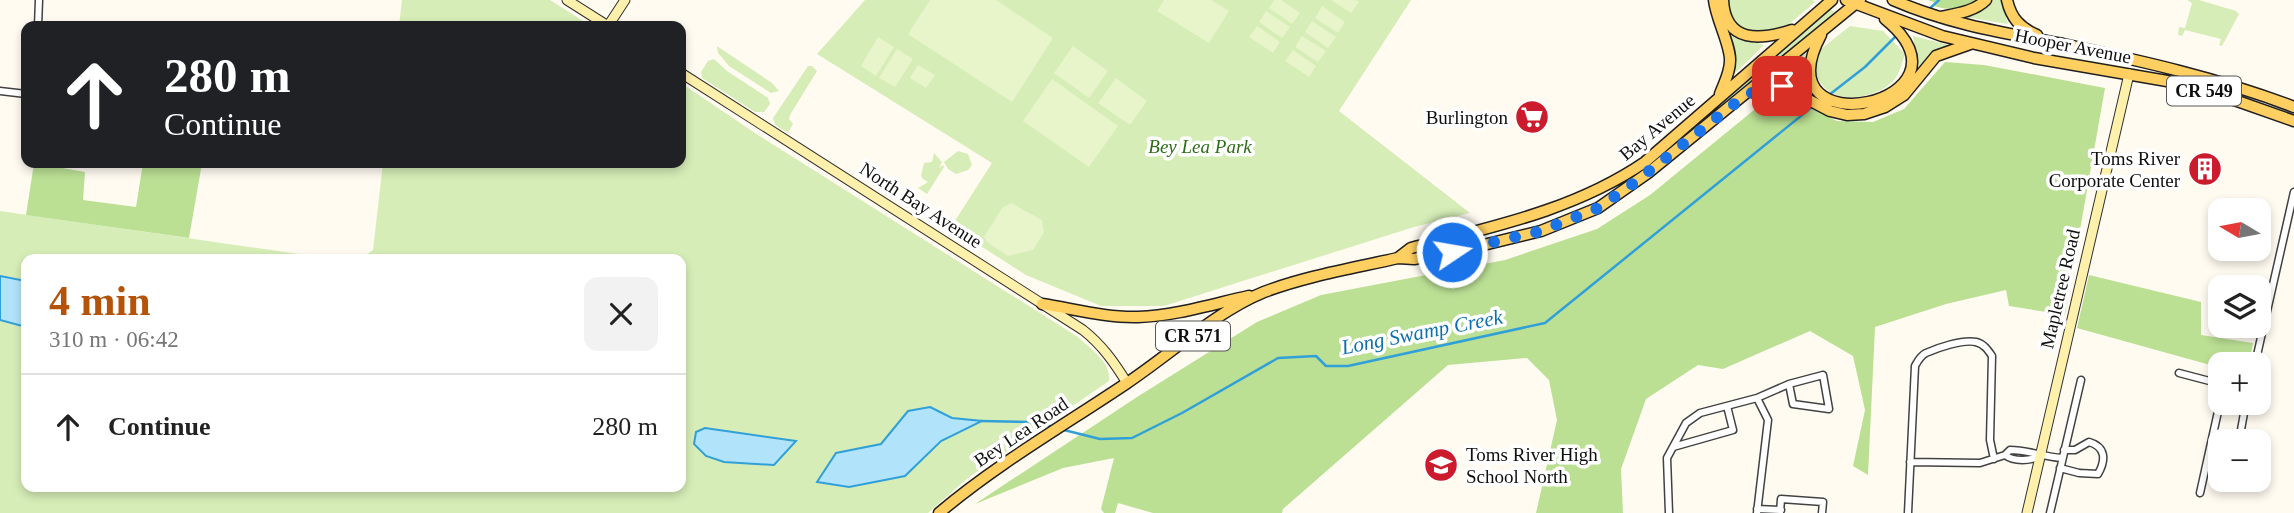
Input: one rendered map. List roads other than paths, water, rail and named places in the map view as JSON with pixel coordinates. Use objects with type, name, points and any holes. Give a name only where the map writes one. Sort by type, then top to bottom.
[{"type":"main road","points":[[1714,0],[1716,15],[1731,58],[1729,72],[1718,98]]},
{"type":"main road","points":[[1723,0],[1729,22],[1739,32],[1750,37],[1770,37],[1798,28]]},
{"type":"main road","name":"Bay Avenue","points":[[1398,258],[1411,248],[1524,218],[1589,195],[1619,179],[1645,162],[1832,0]]},
{"type":"main road","name":"Hooper Avenue","points":[[1893,0],[1936,17],[2002,34],[2165,66],[2294,107]]},
{"type":"main road","points":[[1936,17],[1963,12],[1986,0]]},
{"type":"main road","points":[[2007,0],[2010,13],[2026,31],[2059,44]]},
{"type":"main road","points":[[1821,100],[1853,105],[1883,99],[1903,83],[1912,64],[1912,53],[1905,29],[1854,1]]},
{"type":"main road","name":"Bay Avenue","points":[[1127,383],[1220,317],[1262,293],[1398,258],[1413,259],[1529,234],[1598,208],[1747,94],[1854,1]]},
{"type":"main road","points":[[1821,100],[1808,66],[1811,53],[1824,29]]},
{"type":"main road","name":"Hooper Avenue","points":[[1905,29],[2034,58],[2129,74],[2201,90],[2294,121]]},
{"type":"main road","points":[[1747,94],[1782,86],[1821,100],[1847,115],[1876,111],[1904,95],[1936,56],[1973,43]]},
{"type":"main road","points":[[1042,303],[1108,315],[1139,317],[1166,314],[1262,293]]},
{"type":"main road","name":"Bey Lea Road","points":[[939,513],[965,491],[1127,383]]},
{"type":"street","points":[[37,21],[39,0]]},
{"type":"street","points":[[567,0],[600,21]]},
{"type":"street","points":[[611,21],[625,0]]},
{"type":"street","name":"Mapletree Road","points":[[2027,513],[2129,74]]},
{"type":"street","name":"North Bay Avenue","points":[[686,76],[1042,303],[1097,341],[1111,356],[1127,383]]},
{"type":"street","points":[[0,91],[21,93]]},
{"type":"street","points":[[2258,352],[2294,192]]},
{"type":"street","points":[[1908,513],[1915,366],[1919,358],[1926,353],[1968,341],[1978,342],[1992,356],[1990,440],[1994,459]]},
{"type":"street","points":[[2179,373],[2208,381]]},
{"type":"street","points":[[1669,513],[1667,458],[1686,423],[1693,416],[1757,398],[1789,384],[1823,375],[1829,409],[1793,404],[1789,384]]},
{"type":"street","points":[[2050,513],[2081,380]]},
{"type":"street","points":[[1757,398],[1768,420],[1757,511],[1781,512],[1781,499],[1823,502],[1822,513]]},
{"type":"street","points":[[1673,447],[1733,430],[1727,406]]},
{"type":"street","points":[[2200,493],[2217,415]]},
{"type":"street","points":[[1910,462],[1980,463],[2005,455],[2010,450],[2033,452],[2040,456],[2063,454],[2089,442],[2098,445],[2103,451],[2104,464],[2098,474],[2060,468]]},
{"type":"water","points":[[0,276],[21,280],[21,326],[0,320]]},
{"type":"water","points":[[930,407],[952,418],[982,421],[941,441],[905,476],[849,487],[817,482],[836,453],[881,444],[908,411]]},
{"type":"water","points":[[705,428],[796,441],[774,465],[724,462],[706,456],[694,444],[696,432]]},
{"type":"waterway","name":"Long Swamp Creek","points":[[1927,11],[1939,0]]},
{"type":"waterway","name":"Long Swamp Creek","points":[[1829,95],[1865,67],[1895,37]]},
{"type":"waterway","name":"Long Swamp Creek","points":[[1064,430],[1100,439],[1132,438],[1182,413],[1278,358],[1316,356],[1326,366],[1348,366],[1545,323],[1812,107]]},
{"type":"waterway","name":"Long Swamp Creek","points":[[981,421],[1033,422],[1054,427]]},
{"type":"place","name":"Burlington","points":[[1532,117]]},
{"type":"place","name":"Toms River Corporate Center","points":[[2205,169]]},
{"type":"place","name":"Toms River High School North","points":[[1441,465]]},
{"type":"park label","name":"Bey Lea Park","points":[[1200,146]]}]
